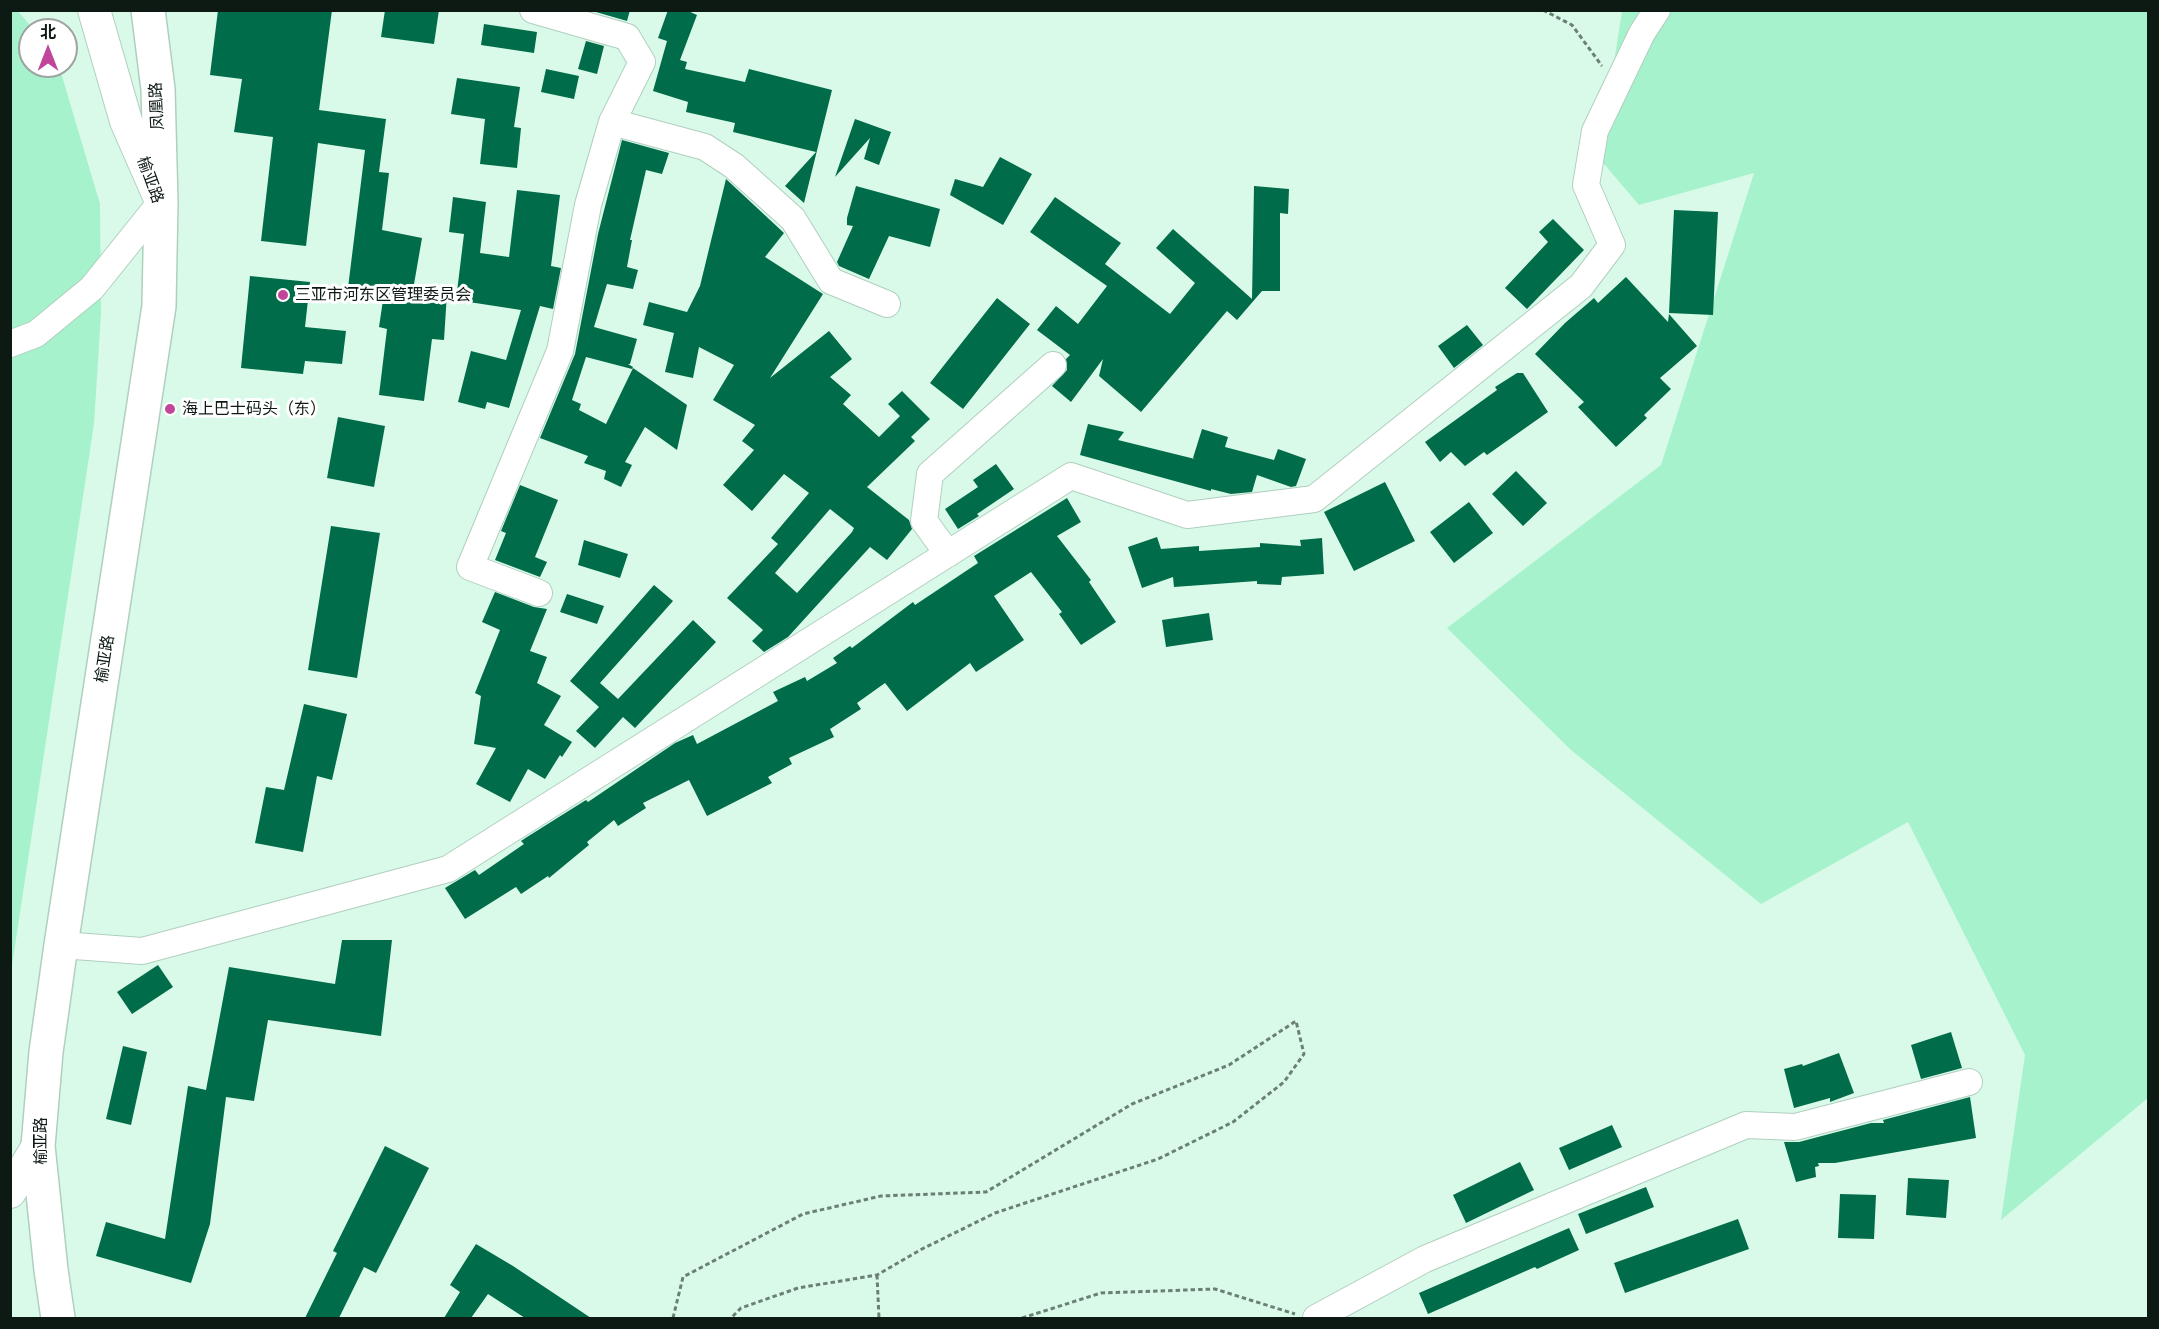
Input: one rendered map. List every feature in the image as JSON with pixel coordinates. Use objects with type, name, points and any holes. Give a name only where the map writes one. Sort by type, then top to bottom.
[{"type":"highway","name":"凤凰路","points":[[148,10],[158,89],[161,202]]},
{"type":"highway","name":"榆亚路","points":[[58,1318],[38,1146],[46,1052],[159,306],[161,202]]},
{"type":"main road","name":"榆亚路","points":[[94,10],[126,121],[161,202]]},
{"type":"main road","points":[[10,1192],[38,1146]]},
{"type":"street","points":[[533,10],[627,38],[642,62],[612,122],[588,205],[560,351],[470,567],[539,592]]},
{"type":"street","points":[[61,945],[142,951],[448,869],[1071,476],[1187,515],[1314,498],[1581,286],[1612,245],[1586,185],[1595,131],[1640,42],[1642,33],[1657,10]]},
{"type":"street","points":[[612,122],[705,147],[734,166],[793,219],[831,281],[887,304]]},
{"type":"street","points":[[10,344],[36,334],[92,288],[161,202]]},
{"type":"street","points":[[948,554],[924,521],[930,474],[1053,365]]},
{"type":"street","points":[[1307,1317],[1425,1259],[1746,1125],[1795,1127],[1970,1082]]},
{"type":"path","points":[[1543,10],[1572,25],[1617,87]]},
{"type":"path","points":[[673,1318],[683,1276],[803,1214],[881,1196],[986,1192],[1132,1104],[1229,1065],[1296,1021],[1304,1054],[1284,1082],[1233,1122],[1158,1159],[995,1213],[922,1249],[878,1275],[798,1288],[741,1308],[731,1318]]},
{"type":"path","points":[[878,1275],[879,1318]]},
{"type":"path","points":[[1022,1318],[1101,1293],[1215,1290],[1307,1317]]},
{"type":"green space","points":[[17,10],[24,18],[18,18],[18,78],[63,78],[100,204],[101,313],[94,424],[11,972],[10,11]]},
{"type":"green space","points":[[1622,11],[2148,11],[2148,1098],[2001,1220],[2025,1055],[1908,822],[1761,904],[1571,750],[1447,628],[1661,465],[1754,173],[1639,205],[1599,158]]},
{"type":"building","points":[[218,10],[332,10],[319,110],[386,119],[379,172],[389,173],[382,230],[422,238],[413,290],[447,293],[444,340],[432,339],[424,401],[379,395],[387,329],[379,327],[383,300],[347,296],[365,150],[318,143],[306,246],[261,241],[273,137],[234,132],[242,79],[210,75]]},
{"type":"building","points":[[385,10],[439,10],[434,44],[381,37]]},
{"type":"building","points":[[589,10],[630,10],[627,21]]},
{"type":"building","points":[[668,10],[686,10],[697,15],[680,60],[687,62],[685,69],[745,82],[749,69],[832,90],[804,203],[785,186],[816,152],[733,132],[735,123],[686,112],[688,102],[653,91],[667,41],[658,38]]},
{"type":"building","points":[[484,24],[537,32],[534,53],[481,45]]},
{"type":"building","points":[[586,41],[604,46],[597,74],[578,69]]},
{"type":"building","points":[[546,69],[579,76],[574,99],[541,92]]},
{"type":"building","points":[[457,78],[520,87],[514,127],[521,128],[517,168],[480,164],[485,119],[451,114]]},
{"type":"building","points":[[855,119],[891,132],[879,165],[864,159],[870,138],[835,177]]},
{"type":"building","points":[[622,140],[669,153],[662,174],[646,170],[630,240],[632,240],[627,267],[638,270],[633,289],[607,284],[594,327],[637,339],[630,364],[628,364],[633,367],[632,369],[586,357],[572,400],[581,404],[579,410],[606,424],[633,368],[687,405],[677,450],[645,427],[625,462],[632,465],[621,487],[604,479],[606,471],[584,463],[588,456],[540,438],[575,354],[598,234]]},
{"type":"building","points":[[1000,157],[1032,174],[1003,225],[950,195],[955,179],[983,187]]},
{"type":"building","points":[[726,179],[784,233],[765,257],[823,294],[770,378],[829,331],[852,359],[830,377],[851,395],[843,404],[879,437],[900,416],[888,404],[902,391],[930,419],[911,437],[915,441],[867,487],[909,520],[912,529],[887,560],[870,547],[788,637],[764,652],[752,641],[763,630],[727,598],[778,544],[771,538],[809,493],[784,474],[752,511],[723,485],[754,450],[742,441],[755,425],[713,400],[734,365],[699,347],[693,378],[665,372],[674,333],[643,325],[649,302],[687,312],[700,286]],"holes":[[[830,509],[854,528],[797,593],[775,573]]]},
{"type":"building","points":[[856,186],[940,209],[930,247],[889,236],[869,279],[839,266],[837,262],[853,226],[847,225],[847,218]]},
{"type":"building","points":[[1254,186],[1289,189],[1288,214],[1280,213],[1280,291],[1262,291],[1237,320],[1227,311],[1141,412],[1099,376],[1103,359],[1071,402],[1052,386],[1067,370],[1066,359],[1070,355],[1037,330],[1056,306],[1078,324],[1107,286],[1030,232],[1055,197],[1121,243],[1105,264],[1170,314],[1195,283],[1156,248],[1173,229],[1252,299]]},
{"type":"building","points":[[517,190],[560,195],[551,266],[561,268],[553,309],[540,306],[509,408],[487,402],[485,409],[458,402],[471,351],[506,360],[521,310],[456,300],[464,234],[449,232],[453,197],[486,202],[480,253],[509,257]]},
{"type":"building","points":[[1674,210],[1718,212],[1713,315],[1669,313]]},
{"type":"building","points":[[1553,219],[1584,250],[1527,309],[1505,288],[1548,242],[1539,232]]},
{"type":"building","points":[[250,276],[310,282],[305,327],[346,331],[342,364],[305,361],[303,374],[241,368]]},
{"type":"building","points":[[1626,277],[1668,322],[1669,314],[1697,346],[1660,378],[1671,389],[1644,415],[1647,418],[1616,447],[1578,407],[1584,402],[1535,354],[1565,323],[1594,298],[1598,303]]},
{"type":"building","points":[[997,298],[1030,324],[963,409],[930,383]]},
{"type":"building","points":[[1467,325],[1483,345],[1454,368],[1438,346]]},
{"type":"building","points":[[1517,373],[1523,373],[1548,412],[1487,455],[1484,452],[1465,466],[1451,452],[1440,462],[1425,442],[1497,390],[1495,387]]},
{"type":"building","points":[[338,417],[385,426],[374,487],[327,478]]},
{"type":"building","points":[[1088,424],[1124,432],[1118,440],[1195,459],[1193,458],[1202,429],[1228,437],[1225,447],[1274,460],[1278,449],[1306,459],[1296,486],[1291,487],[1257,475],[1252,492],[1231,494],[1211,489],[1211,491],[1080,455]]},
{"type":"building","points":[[996,464],[1014,489],[958,529],[945,509],[978,487],[973,480]]},
{"type":"building","points":[[1516,471],[1547,503],[1523,526],[1492,494]]},
{"type":"building","points":[[1385,482],[1415,541],[1354,571],[1324,512]]},
{"type":"building","points":[[520,485],[558,500],[535,557],[547,562],[540,577],[495,560],[506,533],[501,531]]},
{"type":"building","points":[[1067,498],[1081,522],[1057,536],[1091,580],[1089,582],[1116,622],[1081,645],[1059,614],[1062,612],[1031,572],[994,596],[1024,640],[976,672],[970,663],[907,711],[885,683],[857,703],[861,709],[830,729],[834,737],[789,758],[792,764],[768,777],[772,783],[707,816],[689,780],[643,803],[646,808],[618,826],[614,820],[587,842],[589,845],[549,878],[548,876],[521,894],[516,887],[465,919],[445,888],[475,870],[479,875],[524,844],[521,841],[586,800],[588,802],[675,743],[693,735],[697,744],[778,701],[773,692],[805,677],[807,681],[837,663],[833,658],[850,646],[852,648],[913,602],[915,605],[978,563],[974,556]]},
{"type":"building","points":[[1469,502],[1493,533],[1454,563],[1430,532]]},
{"type":"building","points":[[331,526],[380,533],[357,678],[308,670]]},
{"type":"building","points":[[1157,537],[1161,549],[1199,546],[1199,551],[1260,547],[1260,543],[1301,546],[1300,540],[1322,538],[1324,574],[1282,577],[1281,585],[1257,584],[1257,581],[1174,587],[1173,577],[1142,588],[1128,547]]},
{"type":"building","points":[[584,540],[628,554],[620,578],[578,565]]},
{"type":"building","points":[[654,585],[673,601],[600,683],[618,699],[693,620],[716,642],[635,728],[623,717],[595,748],[576,731],[599,707],[570,681]]},
{"type":"building","points":[[495,592],[534,607],[547,609],[530,651],[547,657],[537,683],[561,696],[544,725],[572,742],[562,757],[560,755],[545,779],[528,769],[510,802],[476,784],[496,748],[474,744],[481,696],[475,693],[500,630],[482,622]]},
{"type":"building","points":[[567,594],[604,606],[597,624],[560,612]]},
{"type":"building","points":[[1209,613],[1213,640],[1166,647],[1162,620]]},
{"type":"building","points":[[304,704],[347,714],[332,780],[317,776],[303,852],[255,843],[266,787],[284,790]]},
{"type":"building","points":[[342,940],[392,940],[381,1036],[268,1020],[254,1101],[226,1097],[210,1224],[191,1283],[96,1256],[106,1222],[165,1239],[188,1086],[206,1090],[229,967],[335,984]]},
{"type":"building","points":[[158,965],[173,987],[132,1014],[117,992]]},
{"type":"building","points":[[1951,1032],[1962,1068],[1921,1079],[1911,1045]]},
{"type":"building","points":[[123,1046],[147,1052],[131,1125],[106,1119]]},
{"type":"building","points":[[1839,1053],[1854,1093],[1830,1102],[1830,1098],[1794,1108],[1784,1069],[1802,1064],[1803,1066]]},
{"type":"building","points":[[1970,1097],[1976,1138],[1835,1163],[1818,1163],[1819,1166],[1815,1167],[1816,1177],[1796,1182],[1784,1142],[1799,1142],[1871,1123],[1884,1123],[1883,1120]]},
{"type":"building","points":[[1612,1125],[1622,1147],[1569,1170],[1559,1148]]},
{"type":"building","points":[[385,1146],[429,1168],[376,1273],[364,1267],[339,1318],[305,1318],[337,1253],[333,1251]]},
{"type":"building","points":[[1520,1162],[1534,1190],[1466,1223],[1453,1195]]},
{"type":"building","points":[[1908,1178],[1949,1180],[1946,1218],[1906,1215]]},
{"type":"building","points":[[1646,1187],[1654,1207],[1586,1234],[1578,1214]]},
{"type":"building","points":[[1840,1194],[1876,1195],[1874,1239],[1838,1238]]},
{"type":"building","points":[[1738,1219],[1749,1249],[1625,1293],[1614,1263]]},
{"type":"building","points":[[1569,1228],[1579,1250],[1428,1314],[1419,1293]]},
{"type":"building","points":[[476,1244],[591,1318],[525,1318],[488,1294],[471,1318],[444,1318],[460,1292],[450,1285]]},
{"type":"place","name":"三亚市河东区管理委员会","points":[[283,295]]},
{"type":"place","name":"海上巴士码头（东）","points":[[170,409]]}]
